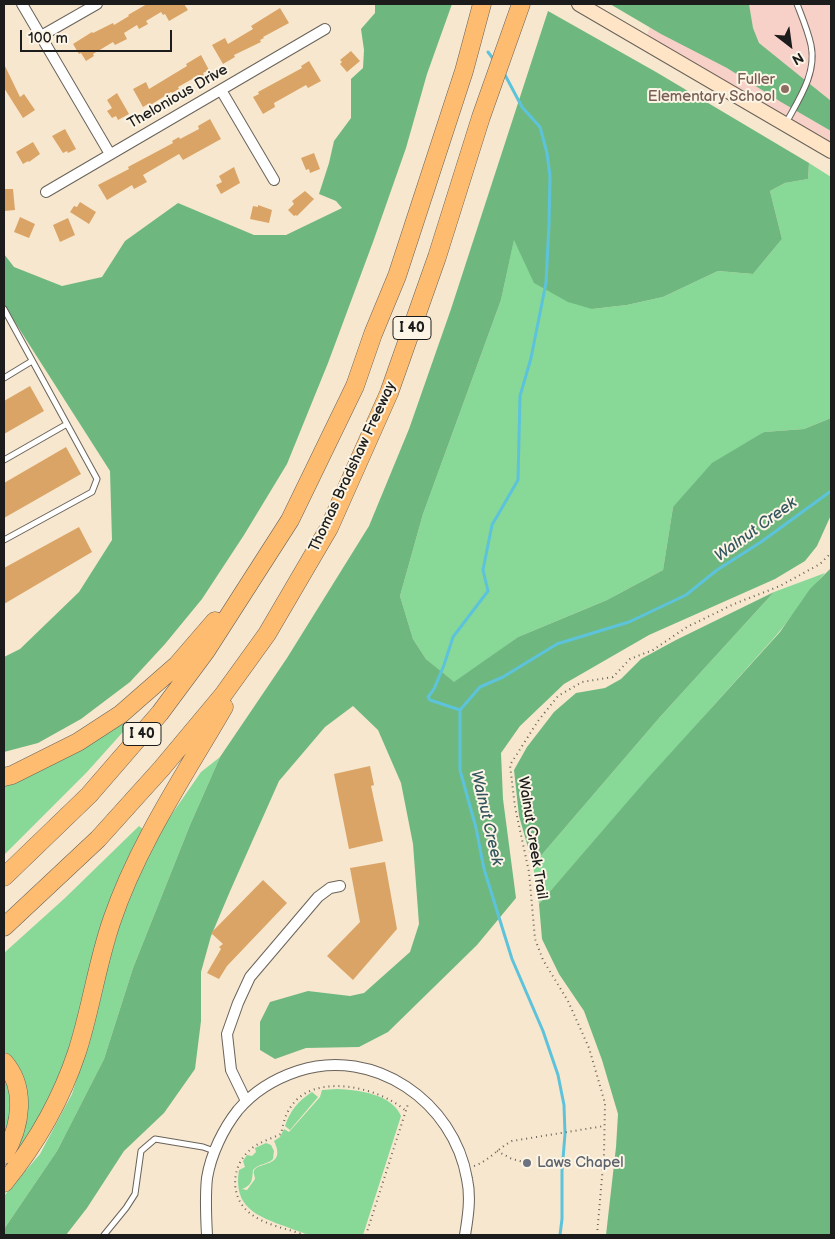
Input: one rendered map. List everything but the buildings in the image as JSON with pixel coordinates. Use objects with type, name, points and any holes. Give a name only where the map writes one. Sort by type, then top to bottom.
[{"type":"highway","name":"I 40","points":[[4,877],[89,794],[160,713],[206,651],[290,520],[355,386],[403,259],[464,71],[482,4]]},
{"type":"highway","name":"Thomas Bradshaw Freeway","points":[[4,927],[98,839],[162,768],[223,695],[267,634],[328,528],[389,393],[437,257],[481,117],[520,5]]},
{"type":"highway","points":[[4,777],[12,775],[78,742],[121,714],[177,665],[258,571]]},
{"type":"highway","points":[[4,1183],[23,1161],[52,1113],[73,1060],[112,922],[131,870],[159,818],[267,634]]},
{"type":"highway","points":[[4,1062],[11,1070],[18,1091],[19,1117],[10,1144],[4,1155]]},
{"type":"street","points":[[22,4],[110,154]]},
{"type":"street","points":[[41,36],[97,4]]},
{"type":"street","points":[[579,4],[831,151]]},
{"type":"street","name":"Thelonious Drive","points":[[46,192],[325,29]]},
{"type":"street","points":[[221,90],[274,180]]},
{"type":"street","points":[[246,1101],[231,1070],[227,1034],[238,1003],[250,977],[318,897],[330,888],[340,886]]},
{"type":"street","points":[[207,1235],[207,1178],[214,1151],[228,1122],[246,1101],[265,1086],[285,1075],[310,1067],[335,1064],[362,1067],[383,1074],[400,1082],[419,1095],[432,1108],[454,1139],[468,1179],[468,1220],[464,1235]]},
{"type":"lane","points":[[786,124],[804,90],[812,66],[811,45],[797,4]]},
{"type":"lane","points":[[4,310],[97,479],[92,492],[4,540]]},
{"type":"lane","points":[[4,378],[32,361]]},
{"type":"lane","points":[[4,460],[67,424]]},
{"type":"lane","points":[[104,1235],[135,1194],[141,1151],[156,1140],[203,1147],[214,1151]]},
{"type":"path","name":"Walnut Creek Trail","points":[[598,1235],[604,1154],[605,1103],[590,1048],[568,1001],[543,960],[535,940],[529,872],[515,807],[510,765],[538,721],[558,696],[582,682],[613,677],[630,659],[653,650],[687,627],[734,604],[780,586],[820,564],[831,553]]},
{"type":"path","points":[[305,1235],[263,1221],[251,1215],[240,1204],[235,1190],[236,1175],[241,1160],[249,1150],[281,1134],[290,1107],[302,1096],[316,1089],[355,1087],[375,1092],[398,1103],[406,1111]]},
{"type":"path","points":[[366,1235],[408,1104]]},
{"type":"path","points":[[474,1166],[486,1160],[512,1141],[604,1126]]},
{"type":"path","points":[[497,1151],[512,1159],[528,1163]]},
{"type":"shaded area","name":"Fuller Elementary School","points":[[657,4],[831,4],[831,143],[647,36]]},
{"type":"green space","points":[[375,4],[452,4],[427,74],[406,148],[373,242],[328,363],[287,464],[202,599],[165,644],[130,682],[81,719],[38,743],[4,752],[4,657],[20,649],[79,592],[112,540],[110,471],[4,305],[4,254],[14,267],[62,286],[102,277],[125,241],[178,203],[254,235],[286,235],[342,208],[336,201],[319,194],[334,141],[351,118],[351,79],[363,68],[364,50],[361,29],[375,13]]},
{"type":"green space","points":[[610,4],[749,4],[753,28],[759,43],[831,101],[831,131],[727,68],[661,34]]},
{"type":"green space","points":[[548,11],[656,72],[809,163],[808,179],[785,183],[770,191],[782,239],[753,274],[718,271],[663,297],[627,305],[592,309],[568,302],[534,283],[514,240],[501,300],[423,514],[400,596],[413,639],[426,659],[454,682],[518,637],[607,600],[663,570],[673,507],[712,463],[764,432],[804,429],[831,418],[831,515],[817,546],[805,561],[775,579],[649,635],[564,684],[520,726],[501,753],[503,799],[516,898],[477,945],[388,1032],[359,1047],[306,1048],[275,1059],[260,1050],[260,1022],[270,1002],[308,991],[350,996],[364,993],[410,952],[419,924],[413,844],[401,783],[378,730],[353,706],[325,727],[279,781],[211,936],[201,972],[201,1021],[195,1069],[164,1113],[124,1151],[87,1208],[66,1235],[4,1235],[4,1229],[57,1151],[104,1059],[133,968],[190,825],[220,757],[287,658],[369,526],[409,429],[451,309]]},
{"type":"green space","points":[[809,163],[831,177],[831,418],[804,429],[764,432],[673,507],[663,570],[607,600],[518,637],[454,683],[426,659],[413,639],[400,596],[423,514],[501,300],[514,239],[592,309],[627,305],[663,297],[718,271],[753,274],[782,239],[770,191],[785,183],[808,179]]},
{"type":"green space","points":[[831,568],[831,1235],[606,1235],[618,1114],[602,1060],[584,1011],[559,974],[542,939],[539,904],[648,778],[780,632],[810,589]]},
{"type":"green space","points":[[825,573],[773,639],[539,904],[533,865],[660,717],[774,592]]},
{"type":"green space","points":[[774,592],[660,717],[533,865],[519,816],[514,770],[527,747],[554,712],[576,693],[605,688],[621,679],[641,659]]},
{"type":"green space","points":[[121,722],[126,728],[122,733],[87,772],[4,855],[4,784]]},
{"type":"green space","points":[[220,757],[190,825],[133,968],[104,1059],[57,1151],[4,1229],[4,1196],[40,1154],[72,1094],[87,1047],[130,889],[156,837],[201,772]]},
{"type":"green space","points":[[139,826],[145,831],[58,1083],[22,1148],[16,1144],[24,1123],[27,1104],[24,1084],[20,1074],[4,1049],[4,953],[65,898]]},
{"type":"green space","points":[[4,1071],[15,1105],[4,1146]]},
{"type":"green space","points":[[337,1089],[365,1092],[383,1098],[397,1109],[401,1116],[363,1235],[325,1236],[309,1234],[299,1232],[257,1214],[243,1201],[240,1193],[238,1183],[239,1170],[245,1167],[243,1161],[247,1155],[252,1156],[256,1152],[255,1148],[266,1143],[271,1145],[274,1151],[273,1159],[253,1170],[250,1184],[242,1189],[247,1190],[255,1179],[254,1172],[257,1168],[274,1160],[277,1156],[274,1141],[280,1137],[284,1129],[289,1132],[320,1097],[322,1090]]},
{"type":"green space","points":[[312,1092],[318,1097],[290,1130],[285,1126],[289,1116],[295,1107]]},
{"type":"waterway","points":[[488,52],[494,60]]},
{"type":"waterway","points":[[460,710],[430,700],[428,697],[434,689],[453,637],[488,591],[483,570],[492,525],[518,480],[520,396],[531,358],[546,283],[550,176],[547,153],[540,127],[522,107],[504,73]]},
{"type":"waterway","name":"Walnut Creek","points":[[560,1235],[565,1134],[564,1105],[558,1075],[543,1031],[512,959],[484,869],[476,828],[460,770],[460,710],[480,687],[503,677],[557,644],[629,622],[686,595],[717,570],[761,542],[831,491]]},
{"type":"place","name":"Fuller Elementary School","points":[[785,89]]},
{"type":"place","name":"Laws Chapel","points":[[527,1163]]}]
